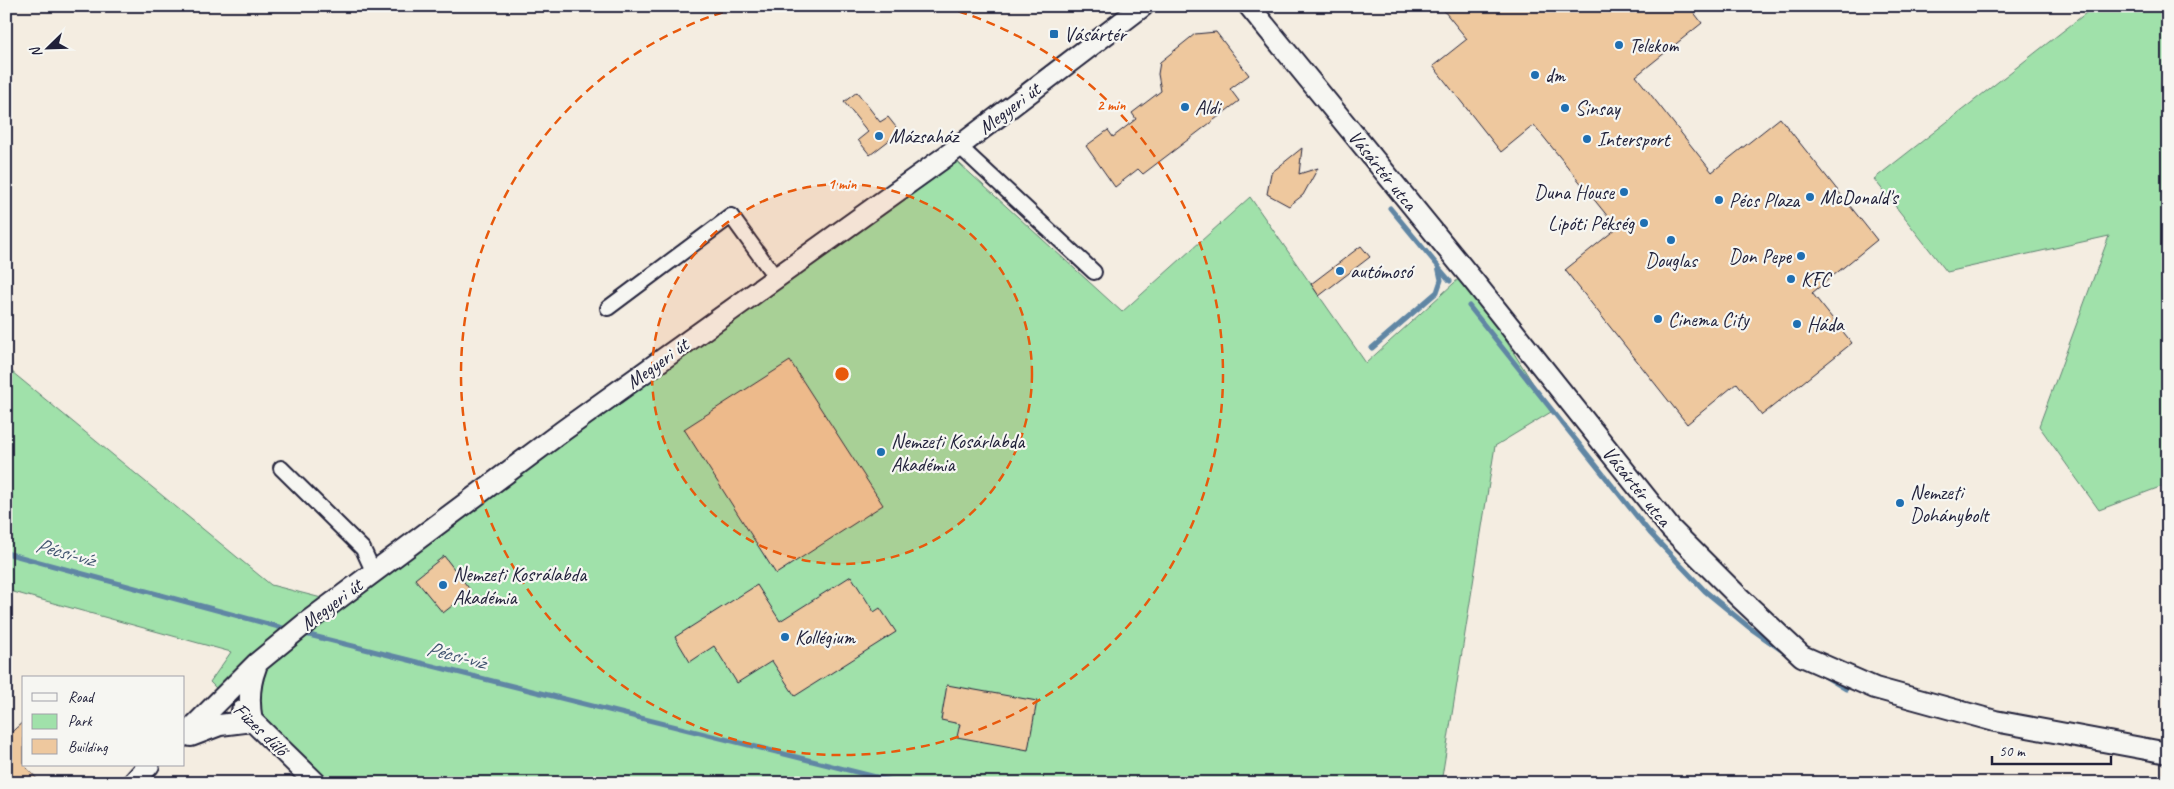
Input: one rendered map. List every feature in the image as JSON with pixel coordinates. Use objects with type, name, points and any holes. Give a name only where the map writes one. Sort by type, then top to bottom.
[{"type":"street","name":"Megyeri út","points":[[185,737],[227,696],[257,663],[307,622],[564,430],[959,146],[1143,6]]},
{"type":"street","points":[[1237,6],[1259,15]]},
{"type":"street","name":"Vásártér utca","points":[[1248,6],[1259,15],[1670,529],[1802,656],[1875,688],[1996,721],[2168,753]]},
{"type":"street","points":[[959,146],[1094,272]]},
{"type":"street","points":[[608,308],[732,216],[776,278]]},
{"type":"street","points":[[281,468],[364,548],[374,573]]},
{"type":"street","points":[[185,738],[220,724],[252,720],[249,709],[250,682],[257,663]]},
{"type":"street","name":"Füzes dűlő","points":[[227,696],[316,783]]},
{"type":"street","points":[[133,783],[148,766]]},
{"type":"green space","points":[[2095,6],[2168,6],[2168,484],[2099,510],[2039,426],[2109,236],[1947,272],[1874,179]]},
{"type":"green space","points":[[949,154],[1122,312],[1250,197],[1366,363],[1464,274],[1551,412],[1495,446],[1441,783],[309,783],[210,682],[231,652],[6,590],[6,367],[271,585],[341,603]]},
{"type":"building","name":"Pécs Plaza","points":[[1440,6],[1689,6],[1702,23],[1636,76],[1712,172],[1780,118],[1877,240],[1812,293],[1852,343],[1762,415],[1737,383],[1687,424],[1565,270],[1617,228],[1534,125],[1501,152],[1433,66],[1467,39]]},
{"type":"building","name":"Aldi","points":[[1216,32],[1249,75],[1230,89],[1239,101],[1143,174],[1138,169],[1115,187],[1086,146],[1108,130],[1113,137],[1136,119],[1132,113],[1161,91],[1158,74],[1160,62],[1195,34]]},
{"type":"building","points":[[857,92],[880,122],[888,117],[900,132],[870,155],[858,140],[868,132],[844,102]]},
{"type":"building","points":[[1302,148],[1299,174],[1318,168],[1303,195],[1289,206],[1267,194],[1271,173]]},
{"type":"building","name":"autómosó","points":[[1361,246],[1370,257],[1319,296],[1311,284]]},
{"type":"building","name":"Nemzeti Kosárlabda Akadémia","points":[[790,361],[883,505],[776,574],[684,429]]},
{"type":"building","name":"Nemzeti Kosrálabda Akadémia","points":[[444,556],[471,591],[443,613],[415,579]]},
{"type":"building","name":"Kollégium","points":[[851,576],[874,612],[880,608],[896,632],[795,696],[772,661],[737,683],[714,646],[690,662],[675,637],[757,585],[780,621]]},
{"type":"building","points":[[947,685],[1037,701],[1028,750],[957,737],[960,724],[941,720]]},
{"type":"building","points":[[22,723],[22,766],[25,766],[41,783],[13,783],[6,775],[6,737]]},
{"type":"waterway","points":[[1372,348],[1437,292],[1441,280],[1438,266],[1390,208]]},
{"type":"waterway","points":[[1439,268],[1450,281]]},
{"type":"waterway","points":[[1469,306],[1650,533],[1705,591],[1750,628],[1784,652]]},
{"type":"waterway","name":"Pécsi-víz","points":[[6,553],[290,630]]},
{"type":"waterway","name":"Pécsi-víz","points":[[301,633],[900,783]]},
{"type":"waterway","points":[[1823,675],[1846,689]]},
{"type":"place","name":"Vásártér","points":[[1054,34]]},
{"type":"place","name":"Telekom","points":[[1619,45]]},
{"type":"place","name":"dm","points":[[1535,75]]},
{"type":"place","name":"Aldi","points":[[1185,107]]},
{"type":"place","name":"Sinsay","points":[[1565,108]]},
{"type":"place","name":"Mázsaház","points":[[879,136]]},
{"type":"place","name":"Intersport","points":[[1587,139]]},
{"type":"place","name":"Duna House","points":[[1624,192]]},
{"type":"place","name":"McDonald's","points":[[1810,197]]},
{"type":"place","name":"Pécs Plaza","points":[[1719,200]]},
{"type":"place","name":"Lipóti Pékség","points":[[1644,223]]},
{"type":"place","name":"Douglas","points":[[1671,240]]},
{"type":"place","name":"Don Pepe","points":[[1801,256]]},
{"type":"place","name":"autómosó","points":[[1340,271]]},
{"type":"place","name":"KFC","points":[[1791,279]]},
{"type":"place","name":"Cinema City","points":[[1658,319]]},
{"type":"place","name":"Háda","points":[[1797,324]]},
{"type":"place","name":"Nemzeti Kosárlabda Akadémia","points":[[881,452]]},
{"type":"place","name":"Nemzeti Dohánybolt","points":[[1900,503]]},
{"type":"place","name":"Nemzeti Kosrálabda Akadémia","points":[[443,585]]},
{"type":"place","name":"Kollégium","points":[[785,637]]}]
